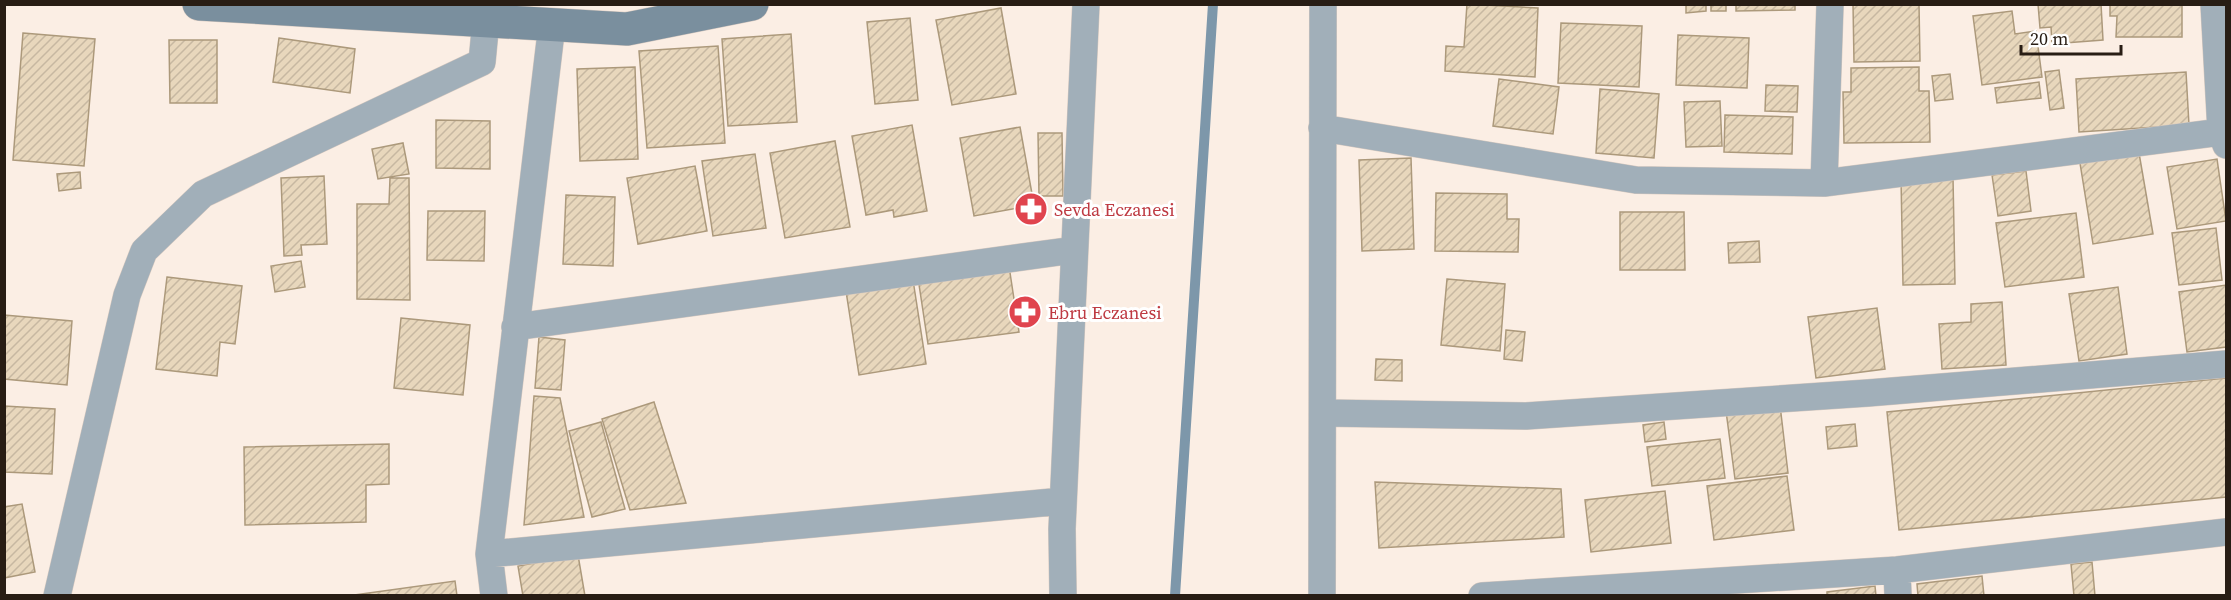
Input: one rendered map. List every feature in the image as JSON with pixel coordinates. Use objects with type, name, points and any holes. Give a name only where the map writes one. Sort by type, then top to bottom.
[{"type":"main road","points":[[199,4],[488,12],[552,24],[627,29],[753,4]]},
{"type":"street","points":[[1063,596],[1063,501],[1086,4]]},
{"type":"street","points":[[1322,596],[1323,4]]},
{"type":"street","points":[[1824,183],[1830,4]]},
{"type":"street","points":[[1322,128],[1636,180],[1824,183],[2224,138],[2214,4]]},
{"type":"street","points":[[57,596],[127,295],[144,251],[202,194],[482,62],[488,12]]},
{"type":"street","points":[[494,596],[489,554],[552,24]]},
{"type":"street","points":[[515,327],[1074,250]]},
{"type":"street","points":[[1323,413],[1526,417],[1856,394],[2226,364]]},
{"type":"street","points":[[489,554],[1063,501]]},
{"type":"street","points":[[1482,596],[1897,583],[2226,532]]},
{"type":"building","points":[[1467,4],[1538,8],[1535,77],[1445,71],[1446,46],[1464,47]]},
{"type":"building","points":[[1686,4],[1706,4],[1706,11],[1686,13]]},
{"type":"building","points":[[1711,4],[1726,4],[1726,11],[1711,11]]},
{"type":"building","points":[[1736,4],[1795,4],[1795,10],[1736,11]]},
{"type":"building","points":[[1853,4],[1919,4],[1920,61],[1854,62]]},
{"type":"building","points":[[2038,4],[2101,4],[2103,40],[2052,44],[2051,27],[2040,28]]},
{"type":"building","points":[[2110,4],[2182,4],[2182,37],[2116,37],[2117,16],[2110,16]]},
{"type":"building","points":[[1001,8],[1016,94],[952,105],[936,20]]},
{"type":"building","points":[[2012,11],[2015,34],[2036,31],[2042,77],[1982,85],[1973,16]]},
{"type":"building","points":[[910,18],[918,100],[875,104],[867,22]]},
{"type":"building","points":[[1561,23],[1642,26],[1639,87],[1558,83]]},
{"type":"building","points":[[23,33],[95,39],[84,166],[13,160]]},
{"type":"building","points":[[791,34],[797,122],[728,126],[722,39]]},
{"type":"building","points":[[1678,35],[1749,38],[1747,88],[1676,85]]},
{"type":"building","points":[[279,38],[355,49],[350,93],[273,82]]},
{"type":"building","points":[[169,40],[217,40],[217,103],[170,103]]},
{"type":"building","points":[[718,46],[725,143],[647,148],[639,51]]},
{"type":"building","points":[[635,67],[638,159],[580,161],[577,69]]},
{"type":"building","points":[[1919,67],[1919,91],[1929,91],[1930,142],[1844,143],[1843,92],[1851,92],[1851,68]]},
{"type":"building","points":[[2059,70],[2064,108],[2050,110],[2045,72]]},
{"type":"building","points":[[2186,72],[2189,125],[2079,132],[2076,79]]},
{"type":"building","points":[[1950,74],[1953,99],[1935,101],[1932,76]]},
{"type":"building","points":[[1499,79],[1559,87],[1553,134],[1493,126]]},
{"type":"building","points":[[2039,82],[2041,98],[1997,103],[1995,88]]},
{"type":"building","points":[[1766,85],[1798,86],[1797,112],[1765,111]]},
{"type":"building","points":[[1600,89],[1659,94],[1654,158],[1596,153]]},
{"type":"building","points":[[1720,101],[1722,146],[1686,147],[1684,102]]},
{"type":"building","points":[[1725,115],[1793,117],[1792,154],[1724,152]]},
{"type":"building","points":[[436,120],[490,121],[490,169],[436,168]]},
{"type":"building","points":[[912,125],[927,211],[894,217],[893,210],[866,215],[852,136]]},
{"type":"building","points":[[1020,127],[1034,205],[974,216],[960,138]]},
{"type":"building","points":[[1038,133],[1062,133],[1063,196],[1039,196]]},
{"type":"building","points":[[835,141],[850,227],[785,238],[770,153]]},
{"type":"building","points":[[403,143],[409,174],[378,179],[372,149]]},
{"type":"building","points":[[2139,153],[2153,234],[2093,244],[2080,163]]},
{"type":"building","points":[[755,154],[766,228],[713,236],[702,161]]},
{"type":"building","points":[[1411,158],[1414,249],[1362,251],[1359,160]]},
{"type":"building","points":[[2217,159],[2226,221],[2177,229],[2167,167]]},
{"type":"building","points":[[695,166],[707,231],[638,244],[627,178]]},
{"type":"building","points":[[2026,171],[2031,211],[1998,216],[1992,175]]},
{"type":"building","points":[[80,172],[81,188],[59,191],[57,174]]},
{"type":"building","points":[[324,176],[327,244],[301,245],[302,255],[284,256],[281,178]]},
{"type":"building","points":[[1953,177],[1955,284],[1903,285],[1901,178]]},
{"type":"building","points":[[390,178],[409,178],[410,300],[357,299],[357,204],[389,204]]},
{"type":"building","points":[[1436,193],[1507,194],[1507,219],[1519,219],[1518,252],[1435,251]]},
{"type":"building","points":[[566,195],[615,197],[613,266],[563,264]]},
{"type":"building","points":[[428,211],[485,211],[484,261],[427,260]]},
{"type":"building","points":[[1620,212],[1684,212],[1685,270],[1620,270]]},
{"type":"building","points":[[2076,213],[2084,277],[2005,287],[1996,223]]},
{"type":"building","points":[[2216,228],[2222,280],[2179,285],[2172,233]]},
{"type":"building","points":[[1759,241],[1760,262],[1729,263],[1728,243]]},
{"type":"building","points":[[301,261],[305,287],[275,292],[271,266]]},
{"type":"building","points":[[1009,266],[1019,332],[928,344],[918,278]]},
{"type":"building","points":[[167,277],[242,286],[235,344],[220,342],[217,376],[156,369]]},
{"type":"building","points":[[1447,279],[1505,284],[1500,351],[1441,345]]},
{"type":"building","points":[[913,280],[926,364],[859,375],[846,291]]},
{"type":"building","points":[[2226,285],[2226,347],[2187,352],[2179,292]]},
{"type":"building","points":[[2118,287],[2127,354],[2079,361],[2069,294]]},
{"type":"building","points":[[2002,302],[2006,365],[1942,369],[1939,324],[1971,322],[1971,304]]},
{"type":"building","points":[[1877,308],[1885,369],[1816,378],[1808,317]]},
{"type":"building","points":[[4,315],[72,321],[67,385],[4,379]]},
{"type":"building","points":[[401,318],[470,325],[463,395],[394,388]]},
{"type":"building","points":[[1506,330],[1525,332],[1522,361],[1504,359]]},
{"type":"building","points":[[539,337],[565,340],[561,390],[535,388]]},
{"type":"building","points":[[1376,359],[1402,360],[1402,381],[1375,380]]},
{"type":"building","points":[[2226,378],[2226,497],[1899,530],[1887,412]]},
{"type":"building","points":[[534,396],[560,398],[584,517],[524,525]]},
{"type":"building","points":[[654,402],[686,503],[630,510],[602,419]]},
{"type":"building","points":[[1780,405],[1788,473],[1735,479],[1726,411]]},
{"type":"building","points":[[4,406],[55,409],[52,474],[4,472]]},
{"type":"building","points":[[601,422],[625,509],[592,517],[569,431]]},
{"type":"building","points":[[1664,422],[1666,439],[1645,442],[1643,425]]},
{"type":"building","points":[[1855,424],[1857,446],[1828,449],[1826,427]]},
{"type":"building","points":[[1720,439],[1725,478],[1652,486],[1647,447]]},
{"type":"building","points":[[389,444],[389,484],[366,485],[366,522],[245,525],[244,447]]},
{"type":"building","points":[[1787,476],[1794,530],[1714,540],[1707,486]]},
{"type":"building","points":[[1375,482],[1561,489],[1564,537],[1379,548]]},
{"type":"building","points":[[1665,491],[1671,543],[1591,552],[1585,500]]},
{"type":"building","points":[[22,504],[35,572],[4,578],[4,507]]},
{"type":"building","points":[[578,555],[585,596],[523,596],[518,566]]},
{"type":"building","points":[[2092,562],[2095,596],[2074,596],[2071,564]]},
{"type":"building","points":[[1982,576],[1984,596],[1918,596],[1917,584]]},
{"type":"building","points":[[455,581],[457,596],[347,596]]},
{"type":"building","points":[[1875,586],[1876,596],[1827,596],[1827,592]]},
{"type":"waterway","points":[[1175,596],[1213,4]]},
{"type":"place","name":"Sevda Eczanesi","points":[[1031,209]]},
{"type":"place","name":"Ebru Eczanesi","points":[[1025,312]]}]
